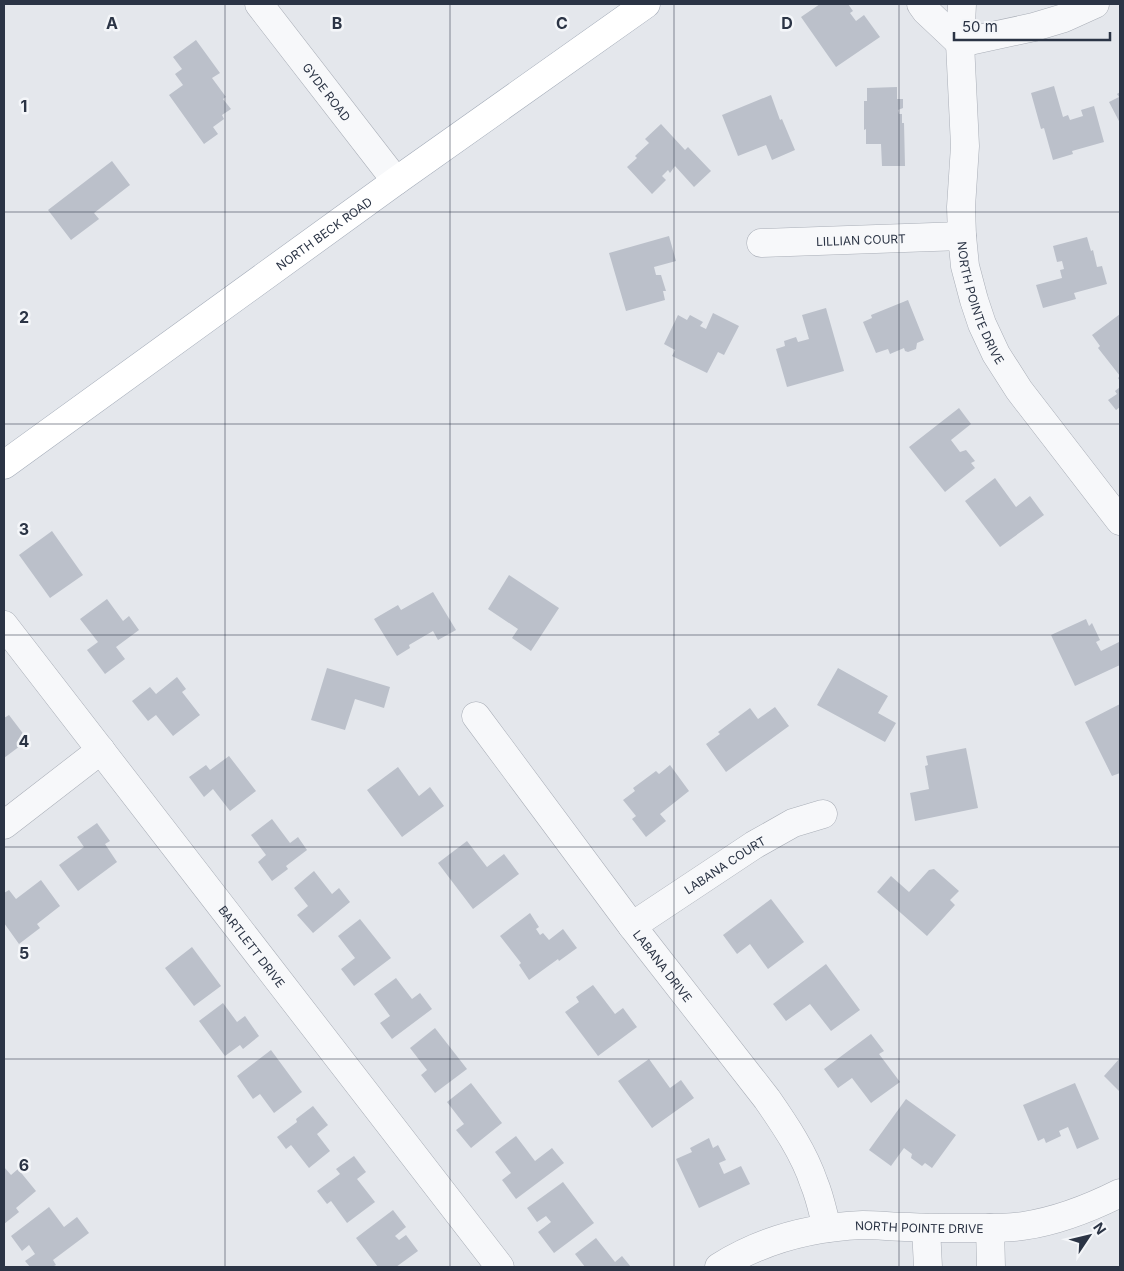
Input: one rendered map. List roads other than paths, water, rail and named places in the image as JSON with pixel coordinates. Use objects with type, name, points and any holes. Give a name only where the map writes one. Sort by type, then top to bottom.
[{"type":"main road","name":"NORTH BECK ROAD","points":[[4,465],[396,181],[646,4]]},
{"type":"street","name":"GYDE ROAD","points":[[259,4],[396,181]]},
{"type":"street","points":[[921,4],[960,43],[1034,27],[1064,18],[1095,4]]},
{"type":"street","name":"NORTH POINTE DRIVE","points":[[962,4],[960,43],[965,146],[961,207],[962,236],[966,266],[974,300],[982,324],[996,354],[1019,390],[1120,521]]},
{"type":"street","name":"LILLIAN COURT","points":[[761,243],[962,236]]},
{"type":"street","name":"BARTLETT DRIVE","points":[[4,625],[500,1267]]},
{"type":"street","name":"LABANA DRIVE","points":[[476,716],[632,926],[767,1099],[803,1157],[814,1183],[827,1228]]},
{"type":"street","points":[[4,825],[101,750]]},
{"type":"street","name":"LABANA COURT","points":[[632,926],[754,845],[793,823],[823,814]]},
{"type":"street","name":"NORTH POINTE DRIVE","points":[[719,1267],[749,1250],[800,1233],[827,1228],[865,1225],[926,1228],[1022,1226],[1074,1213],[1100,1204],[1120,1193]]},
{"type":"street","points":[[926,1228],[928,1267]]},
{"type":"street","points":[[990,1228],[991,1267]]}]
